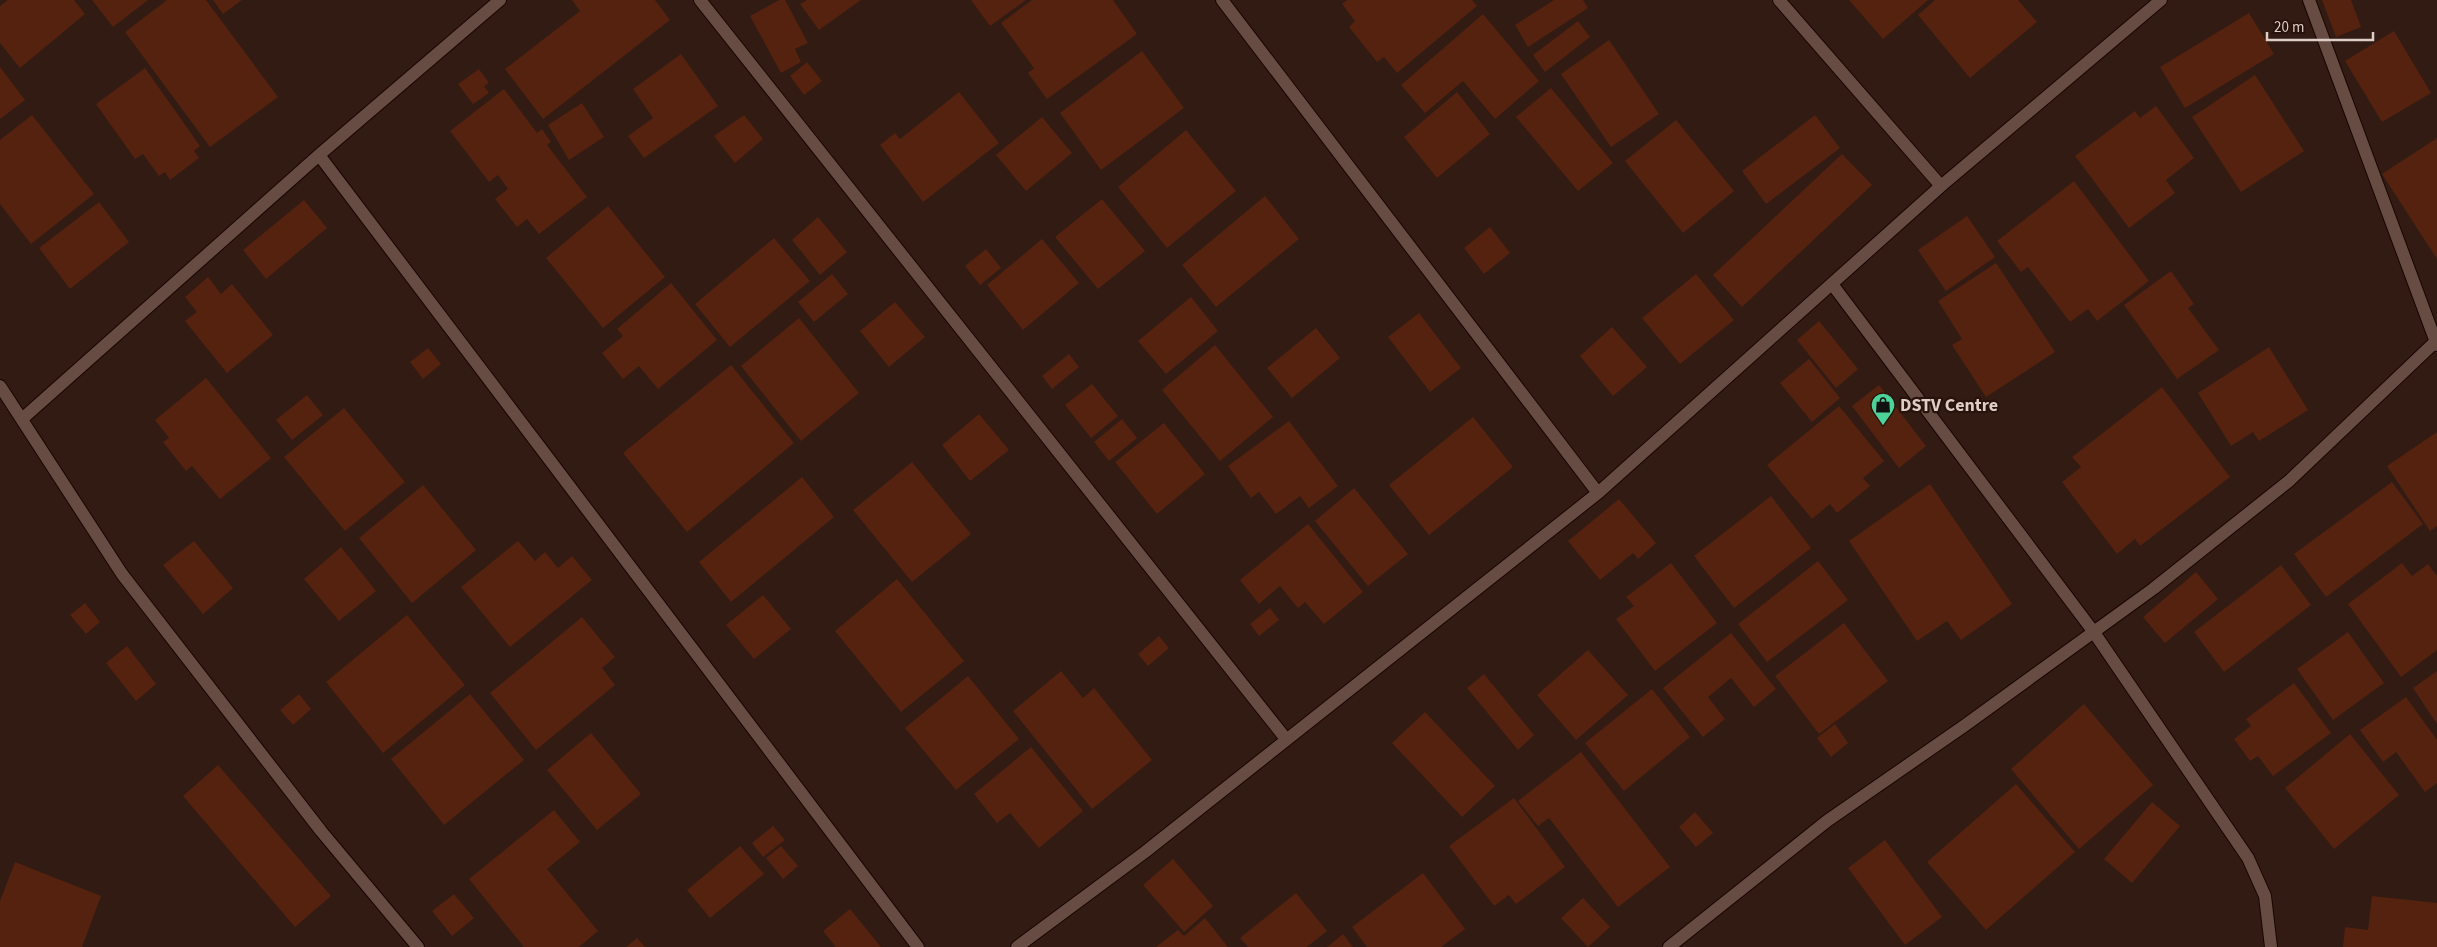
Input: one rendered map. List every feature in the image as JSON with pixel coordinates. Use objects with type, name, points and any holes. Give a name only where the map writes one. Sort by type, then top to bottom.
[{"type":"street","points":[[22,419],[319,155],[500,0]]},
{"type":"street","points":[[700,0],[1286,738]]},
{"type":"street","points":[[1222,0],[1598,493]]},
{"type":"street","points":[[1779,0],[1941,186]]},
{"type":"street","points":[[1017,947],[1145,852],[1286,738],[1598,493],[1941,186],[2161,0]]},
{"type":"street","points":[[1669,947],[1827,821],[1964,726],[2153,589],[2290,481],[2436,343],[2309,0]]},
{"type":"street","points":[[319,155],[918,947]]},
{"type":"street","points":[[1832,284],[2093,631],[2248,858],[2265,896],[2271,947]]},
{"type":"street","points":[[0,386],[122,574],[321,831],[418,947]]},
{"type":"building","points":[[8,0],[74,0],[85,14],[20,68],[0,43],[0,6]]},
{"type":"building","points":[[92,0],[148,0],[113,27]]},
{"type":"building","points":[[167,0],[206,0],[278,97],[210,147],[125,32]]},
{"type":"building","points":[[213,0],[242,0],[223,14]]},
{"type":"building","points":[[572,0],[655,0],[670,20],[543,119],[505,69],[580,11]]},
{"type":"building","points":[[779,0],[785,0],[808,43],[795,49],[801,62],[781,73],[750,16]]},
{"type":"building","points":[[807,0],[861,0],[819,30],[800,4]]},
{"type":"building","points":[[971,0],[1026,0],[990,26]]},
{"type":"building","points":[[1032,0],[1113,0],[1137,34],[1047,99],[1028,73],[1034,68],[1001,23]]},
{"type":"building","points":[[1347,0],[1472,0],[1477,6],[1397,73],[1384,57],[1377,62],[1349,27],[1355,21],[1342,4]]},
{"type":"building","points":[[1554,0],[1583,0],[1588,8],[1528,47],[1515,25]]},
{"type":"building","points":[[1849,0],[1928,0],[1883,39]]},
{"type":"building","points":[[1935,0],[2018,0],[2037,22],[1970,78],[1918,15]]},
{"type":"building","points":[[2322,0],[2351,0],[2361,27],[2336,37]]},
{"type":"building","points":[[2249,13],[2274,54],[2185,108],[2160,67]]},
{"type":"building","points":[[1483,14],[1539,81],[1495,119],[1463,81],[1425,113],[1401,85]]},
{"type":"building","points":[[1578,21],[1590,37],[1545,72],[1533,55]]},
{"type":"building","points":[[2394,31],[2431,93],[2382,122],[2345,61]]},
{"type":"building","points":[[1609,40],[1659,114],[1611,147],[1561,74]]},
{"type":"building","points":[[1142,51],[1184,108],[1101,170],[1060,113]]},
{"type":"building","points":[[681,54],[718,106],[644,158],[628,136],[653,118],[633,89]]},
{"type":"building","points":[[807,62],[822,81],[804,95],[790,76]]},
{"type":"building","points":[[0,67],[25,100],[0,119]]},
{"type":"building","points":[[145,68],[200,146],[194,151],[199,158],[170,180],[165,172],[159,176],[143,154],[135,159],[96,104]]},
{"type":"building","points":[[479,69],[489,83],[484,86],[489,93],[473,104],[458,84]]},
{"type":"building","points":[[2255,75],[2304,151],[2241,192],[2192,117]]},
{"type":"building","points":[[1551,88],[1613,163],[1578,191],[1516,117]]},
{"type":"building","points":[[504,89],[537,133],[542,129],[551,142],[547,145],[587,197],[539,234],[527,219],[517,227],[495,199],[508,189],[498,175],[489,182],[450,131]]},
{"type":"building","points":[[959,92],[999,143],[923,202],[880,145],[895,133],[900,139]]},
{"type":"building","points":[[1457,92],[1490,134],[1437,178],[1404,137]]},
{"type":"building","points":[[582,103],[604,137],[569,160],[548,125]]},
{"type":"building","points":[[2156,106],[2194,158],[2166,180],[2175,193],[2129,228],[2075,156],[2135,111],[2140,118]]},
{"type":"building","points":[[32,115],[94,194],[31,244],[0,204],[0,140]]},
{"type":"building","points":[[744,115],[763,139],[735,163],[714,136]]},
{"type":"building","points":[[1815,115],[1840,148],[1766,204],[1742,171]]},
{"type":"building","points":[[1042,117],[1072,153],[1026,191],[996,155]]},
{"type":"building","points":[[1676,120],[1734,191],[1683,233],[1625,161]]},
{"type":"building","points":[[1186,130],[1236,191],[1167,248],[1118,187]]},
{"type":"building","points":[[2437,138],[2437,259],[2382,174]]},
{"type":"building","points":[[1842,154],[1872,185],[1742,307],[1713,275]]},
{"type":"building","points":[[2074,181],[2149,281],[2097,321],[2088,309],[2070,322],[2028,267],[2021,272],[1997,241]]},
{"type":"building","points":[[1265,196],[1299,239],[1216,307],[1182,265]]},
{"type":"building","points":[[1102,199],[1145,251],[1098,289],[1055,237]]},
{"type":"building","points":[[304,200],[327,228],[266,279],[243,250]]},
{"type":"building","points":[[99,202],[129,242],[70,289],[39,248]]},
{"type":"building","points":[[608,206],[665,277],[603,328],[546,258]]},
{"type":"building","points":[[1967,216],[1995,257],[1946,291],[1918,250]]},
{"type":"building","points":[[818,217],[847,252],[820,275],[792,240]]},
{"type":"building","points":[[1490,227],[1510,253],[1484,274],[1464,248]]},
{"type":"building","points":[[774,238],[810,281],[730,347],[695,304]]},
{"type":"building","points":[[1042,239],[1079,283],[1023,330],[987,285]]},
{"type":"building","points":[[986,249],[1001,268],[980,285],[965,266]]},
{"type":"building","points":[[1996,263],[2055,352],[1986,397],[1952,345],[1962,339],[1938,301]]},
{"type":"building","points":[[2171,271],[2194,304],[2188,308],[2219,350],[2177,379],[2124,305]]},
{"type":"building","points":[[832,274],[848,294],[814,322],[798,302]]},
{"type":"building","points":[[1696,274],[1734,320],[1680,364],[1642,318]]},
{"type":"building","points":[[208,277],[221,294],[232,284],[273,335],[227,373],[185,321],[197,312],[185,297]]},
{"type":"building","points":[[671,283],[717,340],[658,389],[639,366],[623,379],[602,353],[623,336],[617,329]]},
{"type":"building","points":[[1191,297],[1218,331],[1166,374],[1138,341]]},
{"type":"building","points":[[895,302],[925,337],[889,367],[860,331]]},
{"type":"building","points":[[1419,313],[1461,368],[1430,392],[1388,337]]},
{"type":"building","points":[[799,318],[859,393],[801,441],[741,366]]},
{"type":"building","points":[[1819,321],[1858,369],[1836,388],[1797,340]]},
{"type":"building","points":[[1612,327],[1647,367],[1613,396],[1580,356]]},
{"type":"building","points":[[1316,328],[1340,358],[1292,398],[1267,368]]},
{"type":"building","points":[[1215,345],[1273,417],[1220,461],[1162,390]]},
{"type":"building","points":[[2269,347],[2308,410],[2259,441],[2253,432],[2231,446],[2198,393]]},
{"type":"building","points":[[428,348],[441,364],[423,379],[410,362]]},
{"type":"building","points":[[1069,354],[1079,367],[1052,389],[1042,376]]},
{"type":"building","points":[[1809,359],[1840,398],[1812,422],[1780,383]]},
{"type":"building","points":[[731,365],[794,443],[687,532],[623,453]]},
{"type":"building","points":[[206,378],[271,458],[220,499],[192,466],[186,471],[163,442],[169,438],[155,420]]},
{"type":"building","points":[[1092,384],[1118,416],[1091,438],[1065,405]]},
{"type":"building","points":[[1879,385],[1926,446],[1899,468],[1852,406]]},
{"type":"building","points":[[2162,387],[2230,477],[2140,546],[2135,539],[2117,554],[2062,482],[2081,467],[2072,457]]},
{"type":"building","points":[[307,395],[323,415],[292,440],[276,420]]},
{"type":"building","points":[[1839,406],[1884,461],[1863,478],[1870,486],[1837,513],[1830,504],[1812,519],[1767,465]]},
{"type":"building","points":[[344,408],[405,482],[345,531],[284,457]]},
{"type":"building","points":[[979,414],[1009,450],[970,481],[942,445]]},
{"type":"building","points":[[1473,417],[1513,467],[1429,535],[1389,485]]},
{"type":"building","points":[[1122,419],[1137,438],[1109,461],[1094,442]]},
{"type":"building","points":[[1289,421],[1338,486],[1309,508],[1300,496],[1276,514],[1259,492],[1251,498],[1228,466]]},
{"type":"building","points":[[1164,423],[1205,474],[1157,514],[1115,462]]},
{"type":"building","points":[[2437,432],[2437,526],[2430,531],[2387,466]]},
{"type":"building","points":[[912,462],[971,534],[912,582],[853,510]]},
{"type":"building","points":[[802,477],[834,517],[731,602],[699,562]]},
{"type":"building","points":[[2392,482],[2423,524],[2326,597],[2294,554]]},
{"type":"building","points":[[1930,484],[2012,604],[1961,640],[1947,621],[1917,641],[1849,541]]},
{"type":"building","points":[[423,485],[476,550],[412,603],[359,538]]},
{"type":"building","points":[[1354,488],[1408,554],[1368,586],[1315,521]]},
{"type":"building","points":[[1771,496],[1811,548],[1734,608],[1694,556]]},
{"type":"building","points":[[1619,499],[1656,543],[1638,559],[1633,553],[1600,580],[1568,541]]},
{"type":"building","points":[[1308,524],[1363,592],[1324,624],[1305,602],[1298,608],[1280,586],[1259,604],[1240,580]]},
{"type":"building","points":[[194,541],[233,588],[203,614],[163,565]]},
{"type":"building","points":[[518,541],[535,561],[545,552],[558,568],[572,556],[592,580],[510,647],[461,587]]},
{"type":"building","points":[[341,547],[376,591],[339,621],[304,579]]},
{"type":"building","points":[[1818,561],[1848,600],[1767,662],[1738,624]]},
{"type":"building","points":[[1671,563],[1717,623],[1655,671],[1616,619],[1634,606],[1626,597]]},
{"type":"building","points":[[2402,563],[2412,576],[2428,564],[2437,576],[2437,650],[2401,677],[2348,604]]},
{"type":"building","points":[[2281,565],[2311,605],[2224,672],[2194,632]]},
{"type":"building","points":[[2196,572],[2218,599],[2165,643],[2143,617]]},
{"type":"building","points":[[897,579],[964,661],[901,712],[835,631]]},
{"type":"building","points":[[763,595],[791,629],[754,659],[726,625]]},
{"type":"building","points":[[85,603],[100,622],[86,634],[70,615]]},
{"type":"building","points":[[1270,608],[1279,620],[1259,636],[1250,624]]},
{"type":"building","points":[[407,615],[465,685],[383,753],[326,682]]},
{"type":"building","points":[[582,617],[615,657],[602,668],[615,685],[536,750],[490,693]]},
{"type":"building","points":[[1844,623],[1888,681],[1819,734],[1775,676]]},
{"type":"building","points":[[2348,632],[2384,683],[2333,720],[2297,669]]},
{"type":"building","points":[[1731,633],[1776,689],[1754,707],[1731,678],[1708,697],[1725,719],[1703,737],[1663,688]]},
{"type":"building","points":[[1159,636],[1169,648],[1148,666],[1138,654]]},
{"type":"building","points":[[127,646],[156,684],[136,701],[106,663]]},
{"type":"building","points":[[1588,650],[1628,695],[1576,740],[1537,695]]},
{"type":"building","points":[[1061,671],[1083,698],[1094,688],[1152,760],[1092,809],[1013,711]]},
{"type":"building","points":[[2437,671],[2437,724],[2413,688]]},
{"type":"building","points":[[1484,674],[1534,735],[1518,750],[1467,688]]},
{"type":"building","points":[[968,676],[1019,739],[956,790],[905,728]]},
{"type":"building","points":[[2294,683],[2331,733],[2273,776],[2258,756],[2250,761],[2234,739],[2251,726],[2246,719]]},
{"type":"building","points":[[1652,689],[1690,737],[1624,791],[1585,743]]},
{"type":"building","points":[[299,694],[311,709],[293,725],[280,710]]},
{"type":"building","points":[[470,694],[524,760],[444,825],[391,759]]},
{"type":"building","points":[[2406,697],[2437,740],[2437,783],[2425,792],[2396,752],[2383,762],[2360,730]]},
{"type":"building","points":[[2084,704],[2153,785],[2079,849],[2011,769]]},
{"type":"building","points":[[1425,712],[1495,786],[1462,817],[1392,743]]},
{"type":"building","points":[[1835,724],[1848,743],[1831,757],[1817,738]]},
{"type":"building","points":[[591,733],[641,794],[597,830],[547,770]]},
{"type":"building","points":[[2350,734],[2399,795],[2334,849],[2285,788]]},
{"type":"building","points":[[1031,747],[1083,811],[1039,848],[1010,813],[997,823],[974,794]]},
{"type":"building","points":[[1581,752],[1670,867],[1618,907],[1549,818],[1538,826],[1518,801]]},
{"type":"building","points":[[218,765],[331,896],[295,927],[183,796]]},
{"type":"building","points":[[2016,784],[2075,852],[1986,930],[1927,862]]},
{"type":"building","points":[[1514,798],[1565,867],[1516,904],[1509,895],[1494,906],[1449,846]]},
{"type":"building","points":[[2152,802],[2180,826],[2132,883],[2104,859]]},
{"type":"building","points":[[554,810],[580,842],[547,869],[598,931],[579,947],[524,947],[469,879]]},
{"type":"building","points":[[1695,812],[1713,833],[1696,847],[1679,827]]},
{"type":"building","points":[[773,826],[785,840],[763,857],[752,843]]},
{"type":"building","points":[[1885,840],[1942,917],[1905,945],[1848,868]]},
{"type":"building","points":[[740,846],[764,874],[710,918],[687,890]]},
{"type":"building","points":[[781,846],[798,866],[783,879],[766,858]]},
{"type":"building","points":[[1173,859],[1213,906],[1184,932],[1143,885]]},
{"type":"building","points":[[15,862],[101,896],[82,947],[0,947],[0,901]]},
{"type":"building","points":[[1423,873],[1465,929],[1441,947],[1367,947],[1352,927]]},
{"type":"building","points":[[1296,893],[1327,931],[1307,947],[1248,947],[1240,938]]},
{"type":"building","points":[[454,894],[474,918],[452,936],[432,911]]},
{"type":"building","points":[[2372,896],[2437,903],[2437,947],[2343,947],[2345,927],[2368,930]]},
{"type":"building","points":[[1583,898],[1610,927],[1588,947],[1561,918]]},
{"type":"building","points":[[850,909],[881,947],[836,947],[823,931]]},
{"type":"building","points":[[1205,918],[1228,947],[1156,947],[1178,930],[1184,936]]},
{"type":"building","points":[[1343,934],[1353,947],[1327,947]]},
{"type":"building","points":[[637,938],[645,947],[626,947]]},
{"type":"place","name":"DSTV Centre","points":[[1883,426]]}]
